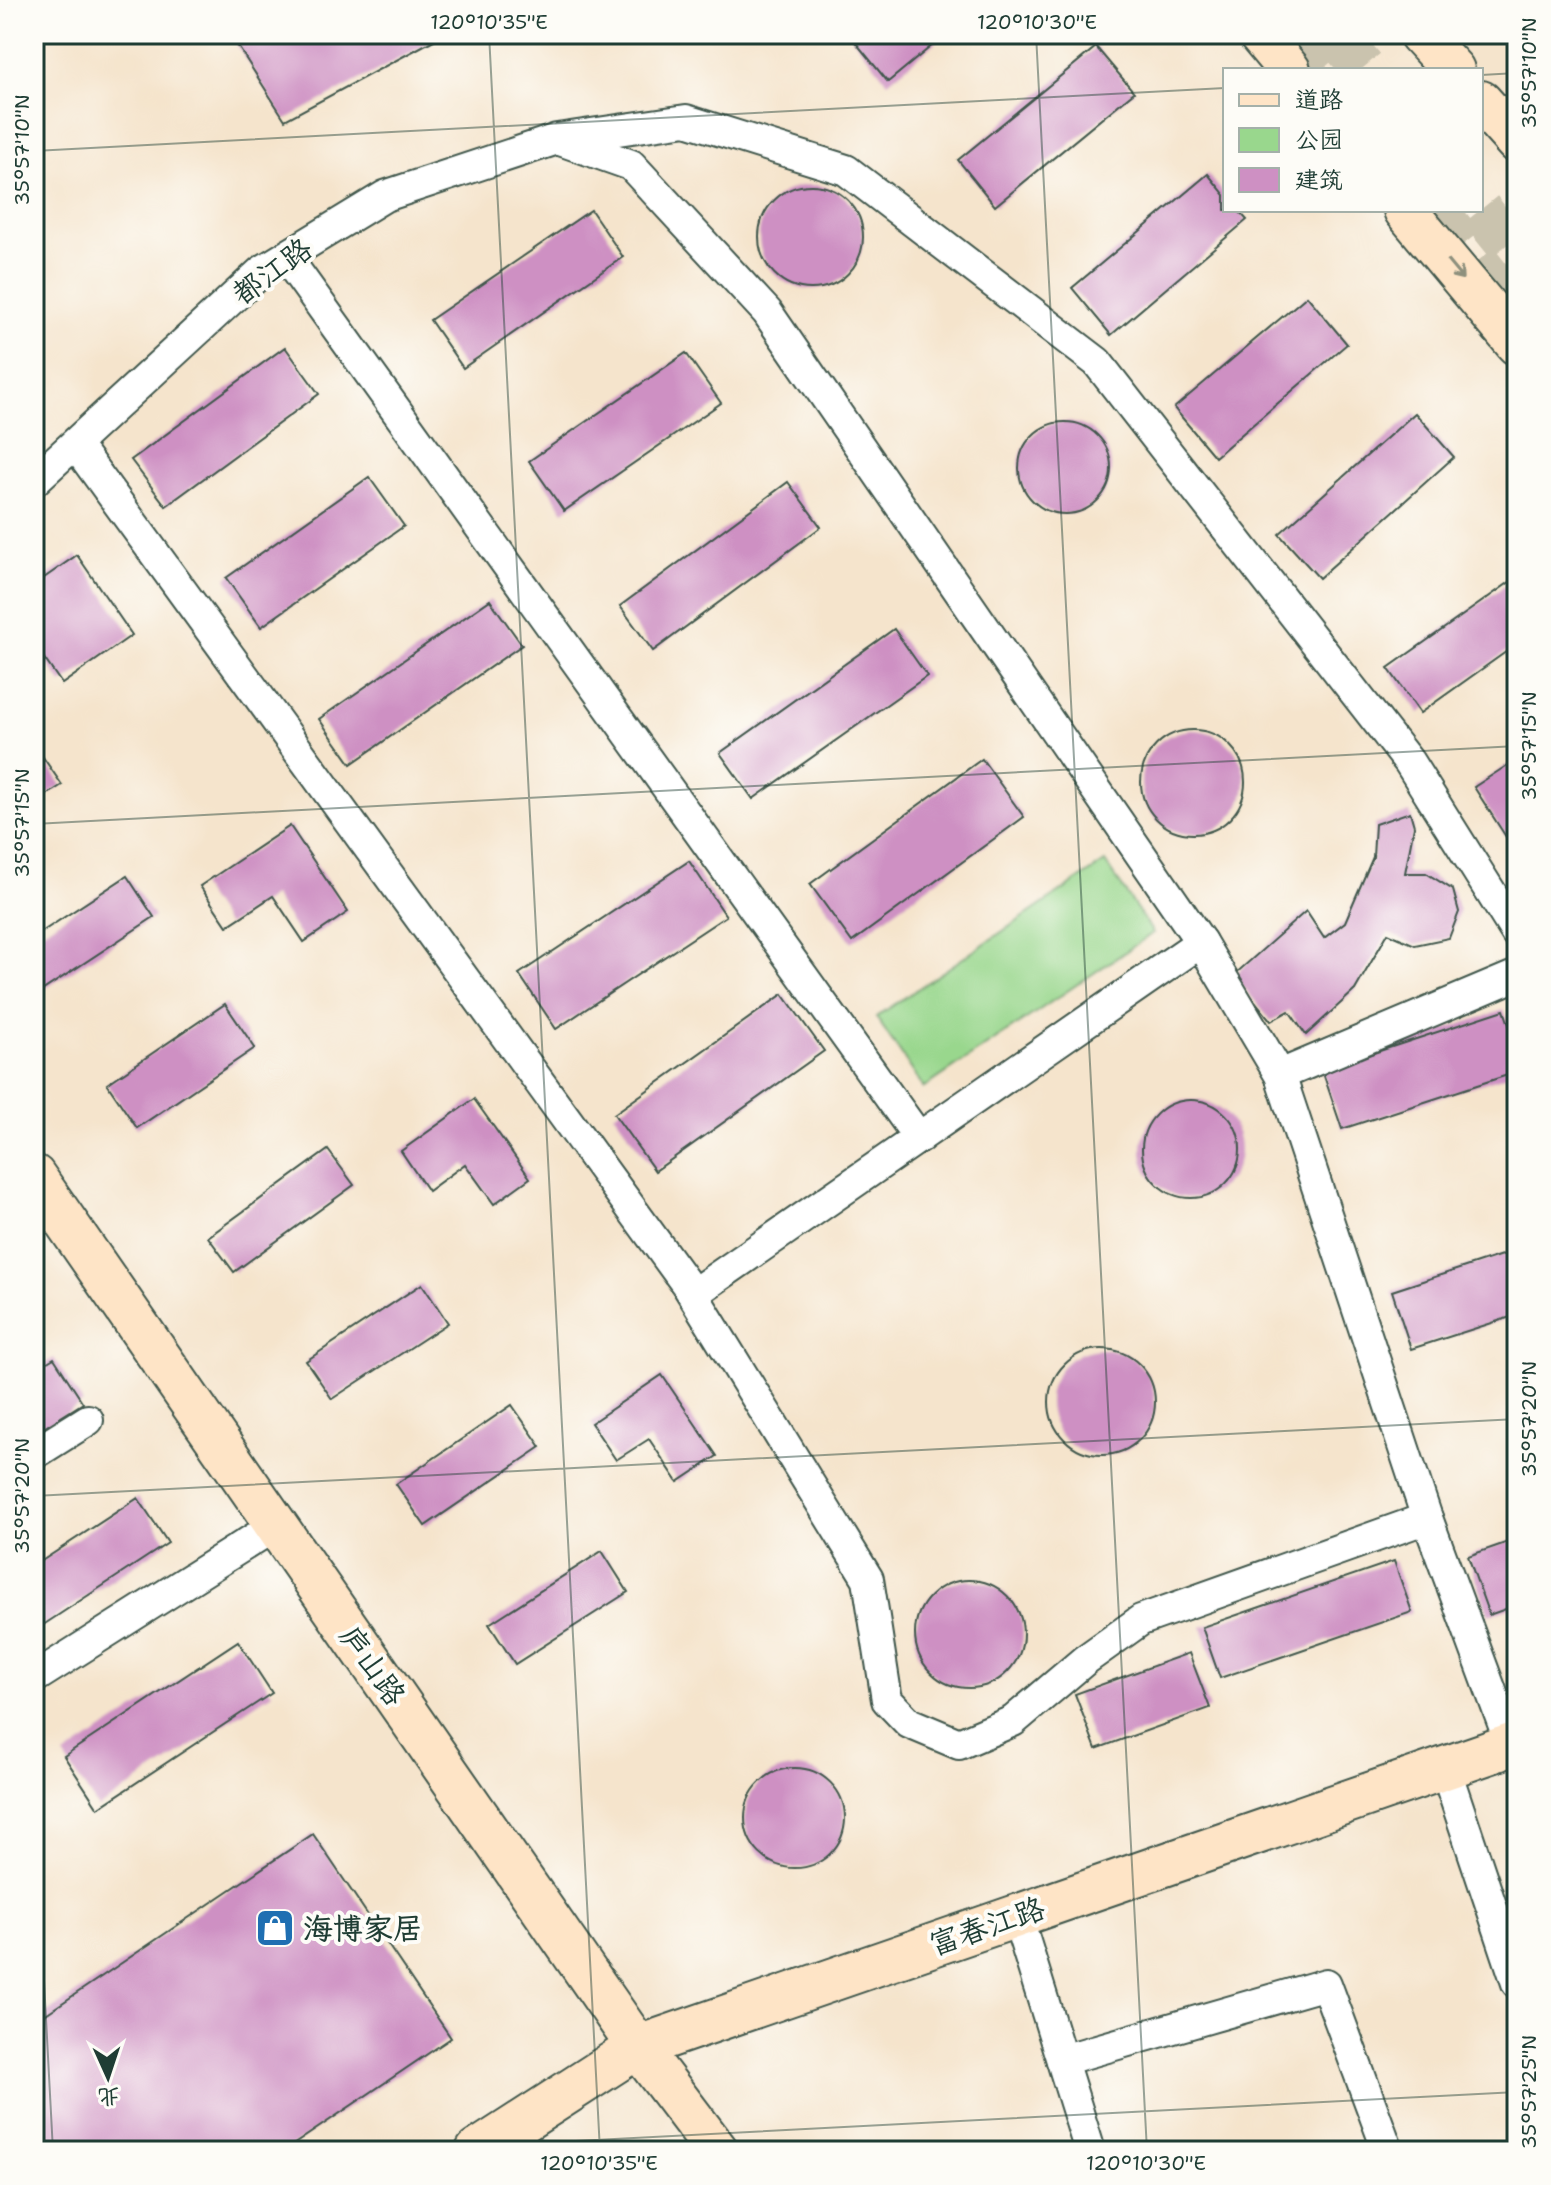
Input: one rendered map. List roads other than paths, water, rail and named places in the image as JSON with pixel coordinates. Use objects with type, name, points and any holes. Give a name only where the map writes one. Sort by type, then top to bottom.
[{"type":"street","points":[[1259,34],[1287,68]]},
{"type":"street","points":[[1420,34],[1451,68]]},
{"type":"street","points":[[1483,104],[1517,142]]},
{"type":"street","name":"都江路","points":[[34,481],[262,271],[385,196],[557,139],[686,120],[846,170],[1097,362],[1409,762],[1517,934]]},
{"type":"street","points":[[557,139],[631,165],[767,312],[1201,942],[1280,1075],[1427,1518],[1514,1744]]},
{"type":"street","points":[[1407,212],[1517,344]]},
{"type":"street","points":[[286,257],[919,1138]]},
{"type":"street","points":[[75,444],[693,1294],[868,1579],[887,1700],[909,1723],[959,1744],[1013,1721],[1085,1660],[1141,1620],[1427,1518]]},
{"type":"street","points":[[693,1294],[1201,942]]},
{"type":"street","points":[[1280,1075],[1517,975]]},
{"type":"street","name":"庐山路","points":[[34,1176],[638,2047],[717,2151]]},
{"type":"street","points":[[34,1454],[88,1420]]},
{"type":"street","points":[[34,1678],[276,1525]]},
{"type":"street","name":"富春江路","points":[[477,2151],[638,2047],[1514,1744]]},
{"type":"street","points":[[1445,1768],[1517,1983]]},
{"type":"street","points":[[1017,1916],[1090,2151]]},
{"type":"street","points":[[1062,2060],[1326,1984],[1388,2151]]},
{"type":"tunnel","points":[[1296,34],[1323,68]]},
{"type":"tunnel","points":[[1335,34],[1363,68]]},
{"type":"tunnel","points":[[1438,212],[1517,313]]},
{"type":"tunnel","points":[[1482,212],[1517,256]]},
{"type":"place","name":"海博家居","points":[[275,1928]]}]
